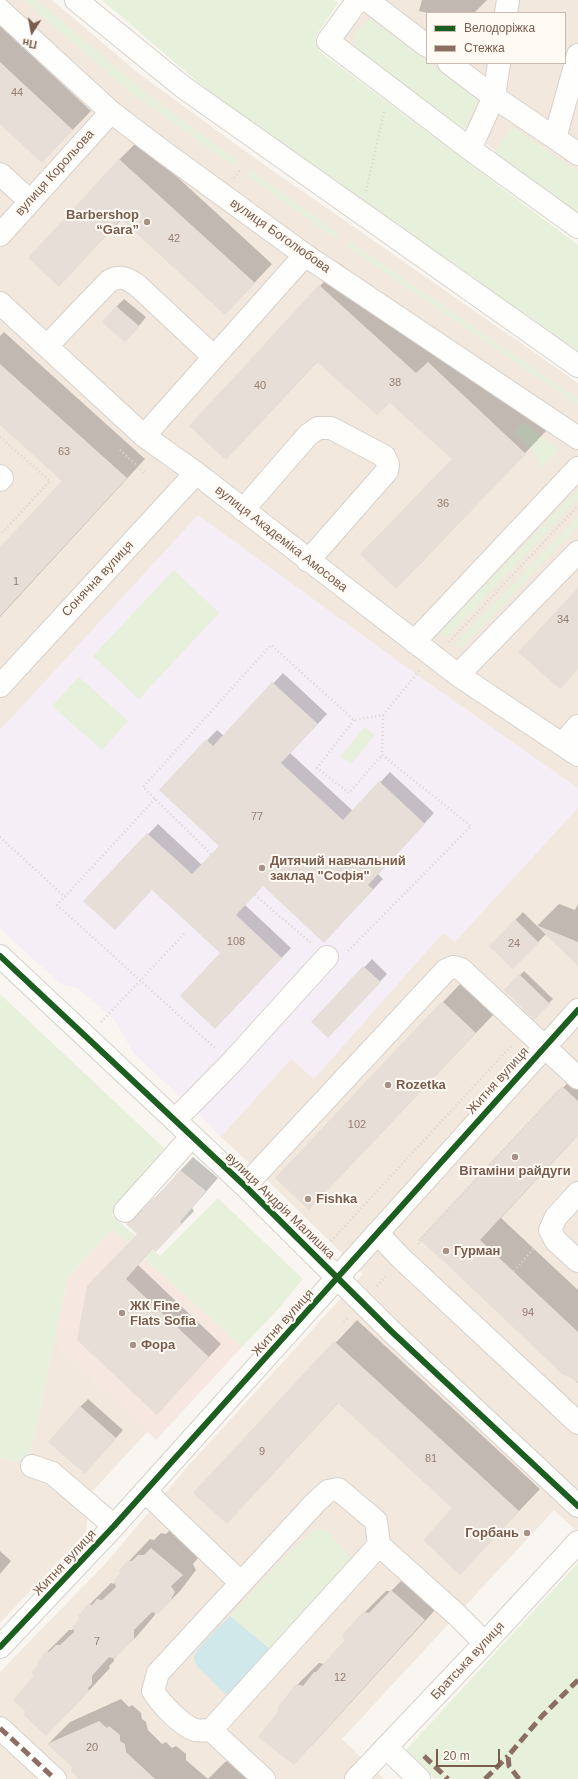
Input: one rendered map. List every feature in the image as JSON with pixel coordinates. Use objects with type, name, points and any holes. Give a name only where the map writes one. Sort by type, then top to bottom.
[{"type":"street","points":[[76,0],[183,87],[578,366]]},
{"type":"street","points":[[358,0],[328,41],[470,149],[578,227]]},
{"type":"street","points":[[367,0],[426,45]]},
{"type":"street","points":[[506,12],[508,0]]},
{"type":"street","name":"вулиця Боголюбова","points":[[0,10],[111,112],[165,153],[305,254],[578,438]]},
{"type":"street","points":[[555,138],[578,55]]},
{"type":"street","points":[[450,64],[494,97],[578,154]]},
{"type":"street","points":[[470,149],[494,97],[499,64]]},
{"type":"street","name":"вулиця Корольова","points":[[0,234],[111,112]]},
{"type":"street","points":[[0,174],[30,201]]},
{"type":"street","points":[[144,436],[305,254]]},
{"type":"street","points":[[47,346],[109,281],[118,277],[127,278],[138,286],[214,357]]},
{"type":"street","name":"вулиця Академіка Амосова","points":[[0,303],[144,436],[196,473],[308,561],[458,675],[570,749]]},
{"type":"street","points":[[243,510],[308,434],[318,428],[331,428],[384,456],[388,464],[387,471],[308,561]]},
{"type":"street","points":[[414,642],[578,468]]},
{"type":"street","name":"Сонячна вулиця","points":[[0,686],[196,473]]},
{"type":"street","points":[[0,476],[2,478],[0,480]]},
{"type":"street","points":[[458,675],[578,552]]},
{"type":"street","points":[[570,749],[578,726]]},
{"type":"street","name":"вулиця Андрія Малишка","points":[[0,956],[245,1186],[391,1331],[578,1506]]},
{"type":"street","points":[[175,1120],[231,1063],[327,957]]},
{"type":"street","points":[[245,1186],[446,970],[453,967],[461,969],[544,1047],[571,1081]]},
{"type":"street","name":"Житня вулиця","points":[[0,1647],[145,1492],[578,1010]]},
{"type":"street","points":[[125,1211],[192,1136]]},
{"type":"street","points":[[578,1194],[556,1217],[550,1230],[556,1241],[578,1261]]},
{"type":"street","points":[[378,1233],[402,1259],[578,1423]]},
{"type":"street","points":[[32,1466],[52,1473],[114,1526]]},
{"type":"street","points":[[379,1545],[212,1730],[197,1731],[187,1727],[157,1700],[153,1691],[158,1673],[328,1491],[338,1489],[376,1521],[379,1545],[457,1615],[484,1644]]},
{"type":"street","points":[[145,1492],[241,1583]]},
{"type":"street","name":"Братська вулиця","points":[[356,1779],[578,1542]]},
{"type":"street","points":[[0,1728],[55,1779]]},
{"type":"street","points":[[212,1730],[264,1779]]},
{"type":"street","points":[[386,1747],[419,1779]]},
{"type":"path","points":[[361,213],[389,88]]},
{"type":"path","points":[[0,437],[50,480],[0,535]]},
{"type":"path","points":[[120,450],[146,474]]},
{"type":"path","points":[[448,643],[578,506]]},
{"type":"path","points":[[211,854],[143,788],[271,645],[354,720]]},
{"type":"path","points":[[384,715],[354,720],[317,768],[349,793],[382,755],[384,715],[423,666]]},
{"type":"path","points":[[255,895],[335,964],[471,826],[382,755]]},
{"type":"path","points":[[155,799],[57,905],[142,980],[231,1063]]},
{"type":"path","points":[[0,837],[65,897]]},
{"type":"path","points":[[99,1024],[185,933]]},
{"type":"path","points":[[328,1245],[513,1044]]},
{"type":"path","points":[[422,1248],[418,1242],[571,1081]]},
{"type":"path","points":[[514,1271],[550,1230]]},
{"type":"shaded area","points":[[0,0],[52,0],[137,72],[249,154],[578,383],[578,1532],[554,1510],[342,1739],[384,1779],[0,1779],[0,1672],[105,1564],[189,1465],[363,1274],[258,1171],[221,1137],[191,1106],[134,1053],[115,1020],[78,988],[61,984],[0,928]]},
{"type":"shaded area","points":[[350,0],[578,0],[578,210],[340,39],[364,14]]},
{"type":"shaded area","name":"Дитячий навчальний заклад \"Софія\"","points":[[198,515],[416,674],[578,788],[578,808],[455,942],[443,933],[314,1079],[291,1059],[221,1137],[191,1106],[134,1053],[115,1020],[78,988],[61,984],[0,928],[0,730]]},
{"type":"shaded area","points":[[112,1229],[242,1347],[156,1440],[54,1342],[68,1277]]},
{"type":"shaded area","points":[[54,1342],[148,1431],[90,1494],[86,1532],[0,1623],[0,1458],[23,1463],[30,1455]]},
{"type":"green space","points":[[23,0],[37,0],[145,92],[238,161],[235,167],[134,95]]},
{"type":"green space","points":[[102,0],[335,0],[338,3],[316,36],[319,51],[578,245],[578,351],[207,90]]},
{"type":"green space","points":[[371,19],[426,59],[426,64],[431,64],[479,99],[464,129],[354,48],[354,33]]},
{"type":"green space","points":[[512,126],[578,172],[578,213],[494,153]]},
{"type":"green space","points":[[251,170],[340,235],[336,239],[247,176]]},
{"type":"green space","points":[[348,240],[578,399],[578,405],[346,246]]},
{"type":"green space","points":[[522,422],[559,449],[542,468],[531,448],[514,432]]},
{"type":"green space","points":[[578,489],[578,499],[447,637],[440,632]]},
{"type":"green space","points":[[578,516],[578,526],[461,649],[455,644]]},
{"type":"green space","points":[[174,570],[219,613],[139,699],[93,656]]},
{"type":"green space","points":[[79,677],[128,721],[102,750],[52,706]]},
{"type":"green space","points":[[364,727],[375,735],[351,764],[341,756]]},
{"type":"green space","points":[[0,994],[164,1148],[111,1215],[160,1256],[218,1198],[303,1279],[280,1307],[242,1347],[112,1229],[68,1277],[30,1455],[23,1463],[0,1458]]},
{"type":"green space","points":[[316,1528],[326,1530],[350,1557],[350,1560],[271,1650],[230,1616],[272,1570]]},
{"type":"green space","points":[[578,1563],[578,1779],[435,1779],[405,1751]]},
{"type":"water","points":[[230,1616],[271,1650],[227,1696],[198,1667],[194,1658],[200,1647]]},
{"type":"building","points":[[0,62],[73,130],[42,163],[0,124]]},
{"type":"building","points":[[119,159],[255,283],[225,315],[121,219],[59,287],[28,258]]},
{"type":"building","points":[[319,285],[416,373],[428,362],[526,454],[396,589],[360,554],[452,459],[390,403],[377,415],[317,362],[226,460],[189,426]]},
{"type":"building","points":[[116,306],[139,326],[125,342],[102,322]]},
{"type":"building","points":[[0,364],[127,478],[0,616],[0,547],[62,481],[0,425]]},
{"type":"building","points":[[578,588],[578,669],[560,689],[518,652]]},
{"type":"building","points":[[272,682],[318,724],[281,763],[343,820],[379,781],[425,824],[368,885],[373,889],[324,943],[263,886],[236,915],[282,958],[215,1029],[180,996],[220,953],[152,890],[115,930],[83,901],[147,833],[192,874],[219,846],[159,790],[206,739],[213,746]]},
{"type":"building","points":[[515,919],[539,943],[513,969],[489,946]]},
{"type":"building","points":[[536,925],[578,942],[578,966]]},
{"type":"building","points":[[363,966],[381,982],[328,1038],[311,1022]]},
{"type":"building","points":[[519,974],[550,1004],[534,1020],[504,990]]},
{"type":"building","points":[[442,1001],[476,1033],[309,1210],[275,1178]]},
{"type":"building","points":[[562,1086],[578,1101],[578,1135],[480,1240],[578,1332],[578,1382],[562,1374],[419,1239]]},
{"type":"building","name":"ЖК Fine Flats Sofia","points":[[180,1170],[206,1191],[180,1222],[182,1224],[156,1252],[152,1249],[126,1279],[209,1357],[157,1415],[77,1340],[87,1286],[137,1234],[126,1224],[134,1219],[154,1197],[155,1199]]},
{"type":"building","points":[[334,1341],[519,1511],[460,1575],[423,1540],[452,1508],[338,1403],[227,1524],[193,1493]]},
{"type":"building","points":[[80,1406],[116,1438],[85,1474],[48,1442]]},
{"type":"building","points":[[151,1548],[183,1575],[171,1586],[175,1592],[169,1603],[158,1614],[152,1612],[134,1630],[134,1638],[115,1659],[109,1657],[92,1676],[92,1684],[88,1688],[89,1691],[46,1736],[24,1715],[25,1711],[13,1700],[33,1677],[32,1672],[38,1665],[37,1662],[46,1651],[49,1652],[56,1645],[60,1645],[74,1632],[73,1627],[79,1619],[78,1616],[88,1604],[92,1605],[97,1599],[102,1600],[116,1587],[114,1581],[120,1574],[119,1571],[128,1560],[132,1561],[138,1555],[144,1555]]},
{"type":"building","points":[[391,1590],[425,1620],[294,1765],[258,1737],[277,1713],[278,1707],[296,1684],[303,1686],[314,1672],[316,1672],[344,1641],[343,1634],[363,1612],[369,1613]]},
{"type":"building","points":[[99,1721],[107,1728],[109,1726],[120,1735],[120,1741],[125,1744],[126,1752],[155,1779],[79,1779],[71,1771],[72,1767],[47,1744]]},
{"type":"marked path","points":[[519,1779],[509,1766],[508,1756],[542,1716],[578,1680]]},
{"type":"marked path","points":[[0,1728],[55,1779]]},
{"type":"marked path","points":[[424,1756],[448,1779]]},
{"type":"marked path","points":[[485,1779],[508,1756]]},
{"type":"cycle path","points":[[0,956],[245,1186],[391,1331],[578,1506]]},
{"type":"cycle path","points":[[0,1647],[114,1526],[578,1010]]},
{"type":"place","name":"Barbershop “Gara”","points":[[147,222]]},
{"type":"place","name":"Дитячий навчальний заклад \"Софія\"","points":[[262,868]]},
{"type":"place","name":"Rozetka","points":[[388,1085]]},
{"type":"place","name":"Вітаміни райдуги","points":[[515,1157]]},
{"type":"place","name":"Fishka","points":[[308,1199]]},
{"type":"place","name":"Гурман","points":[[446,1251]]},
{"type":"place","name":"ЖК Fine Flats Sofia","points":[[122,1313]]},
{"type":"place","name":"Фора","points":[[133,1345]]},
{"type":"place","name":"Горбань","points":[[527,1533]]}]
